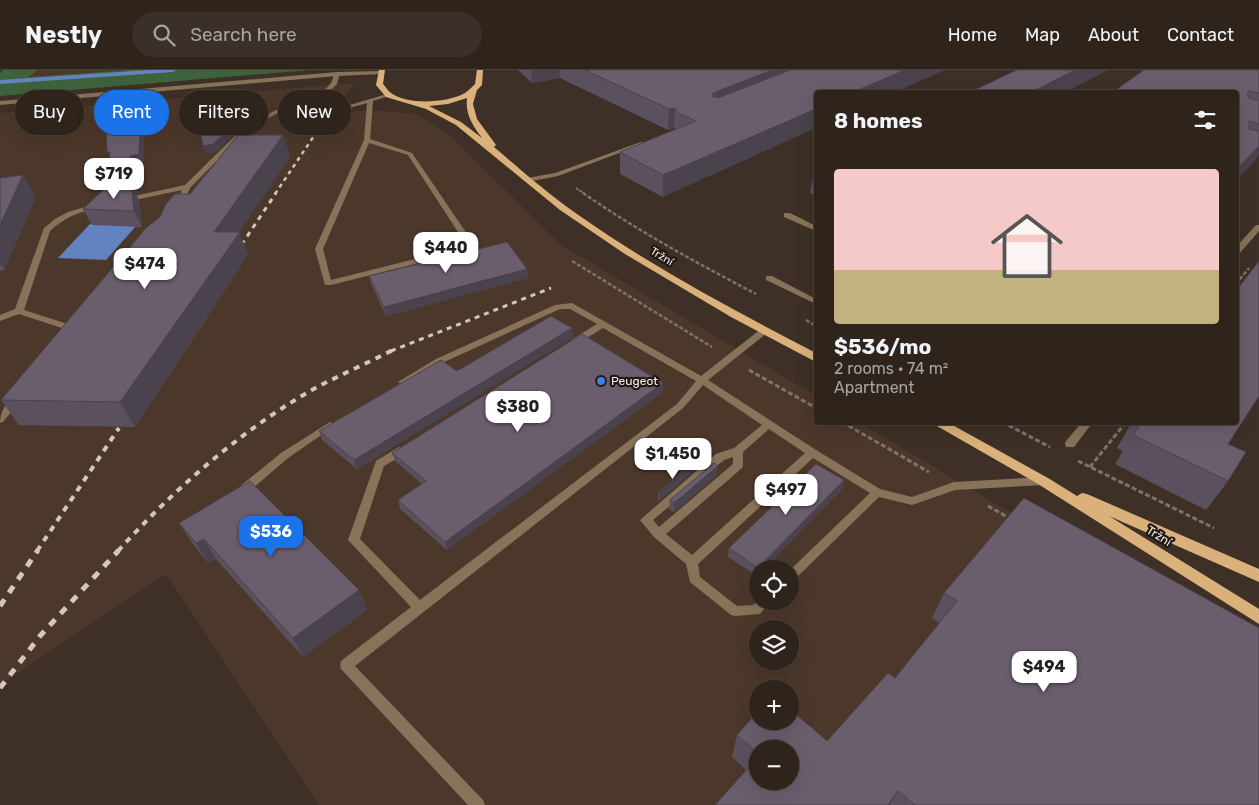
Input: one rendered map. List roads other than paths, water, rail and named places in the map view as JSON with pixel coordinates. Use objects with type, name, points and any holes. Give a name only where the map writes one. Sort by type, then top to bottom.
[{"type":"main road","name":"Tržní","points":[[480,70],[480,79],[468,100],[469,108],[478,126],[504,160]]},
{"type":"main road","points":[[381,71],[380,84],[389,95]]},
{"type":"main road","points":[[413,104],[450,101],[474,90]]},
{"type":"main road","name":"Tržní","points":[[389,95],[441,113],[504,160],[561,207],[602,235],[764,331],[814,357]]},
{"type":"main road","name":"Tržní","points":[[941,425],[1043,481],[1259,618]]},
{"type":"main road","name":"Tržní","points":[[1043,481],[1259,576]]},
{"type":"street","points":[[0,103],[381,71]]},
{"type":"street","points":[[176,212],[187,187],[246,128],[278,111],[321,97],[334,84],[337,74]]},
{"type":"street","points":[[351,106],[389,95]]},
{"type":"street","points":[[367,140],[410,154],[472,247],[328,284],[319,249],[367,140],[370,100]]},
{"type":"street","points":[[527,180],[556,175],[654,139]]},
{"type":"street","points":[[121,201],[187,187]]},
{"type":"street","points":[[19,311],[47,230],[55,221],[69,213],[111,202]]},
{"type":"street","points":[[787,215],[814,228]]},
{"type":"street","points":[[1239,249],[1259,227]]},
{"type":"street","points":[[769,278],[814,301]]},
{"type":"street","points":[[398,385],[439,361],[563,306],[576,308],[702,380],[768,425],[877,492],[912,501],[954,486],[1043,481]]},
{"type":"street","points":[[0,318],[19,311],[74,329]]},
{"type":"street","points":[[68,336],[80,322]]},
{"type":"street","points":[[562,349],[603,324]]},
{"type":"street","points":[[478,805],[346,665],[680,406],[702,380],[764,331]]},
{"type":"street","points":[[0,420],[18,397]]},
{"type":"street","points":[[232,500],[252,481],[302,444],[341,419]]},
{"type":"street","points":[[756,610],[735,611],[694,579],[692,562],[658,534],[646,520],[720,456],[738,451],[768,425]]},
{"type":"street","points":[[1070,444],[1086,425]]},
{"type":"street","points":[[413,443],[380,464],[354,540],[420,608]]},
{"type":"street","points":[[658,534],[738,465],[738,451]]},
{"type":"street","points":[[692,562],[812,453]]},
{"type":"street","points":[[799,568],[877,492]]},
{"type":"water","points":[[90,224],[136,226],[106,260],[58,258]]},
{"type":"waterway","points":[[0,82],[173,70]]},
{"type":"railway","points":[[275,194],[315,135]]},
{"type":"railway","points":[[236,253],[276,193]]},
{"type":"railway","points":[[391,351],[551,288]]},
{"type":"railway","points":[[118,551],[187,482],[266,419],[321,385],[393,350]]},
{"type":"railway","points":[[37,551],[119,428]]},
{"type":"railway","points":[[0,606],[38,550]]},
{"type":"railway","points":[[0,688],[40,636],[119,550]]},
{"type":"place","name":"Peugeot","points":[[601,381]]}]
